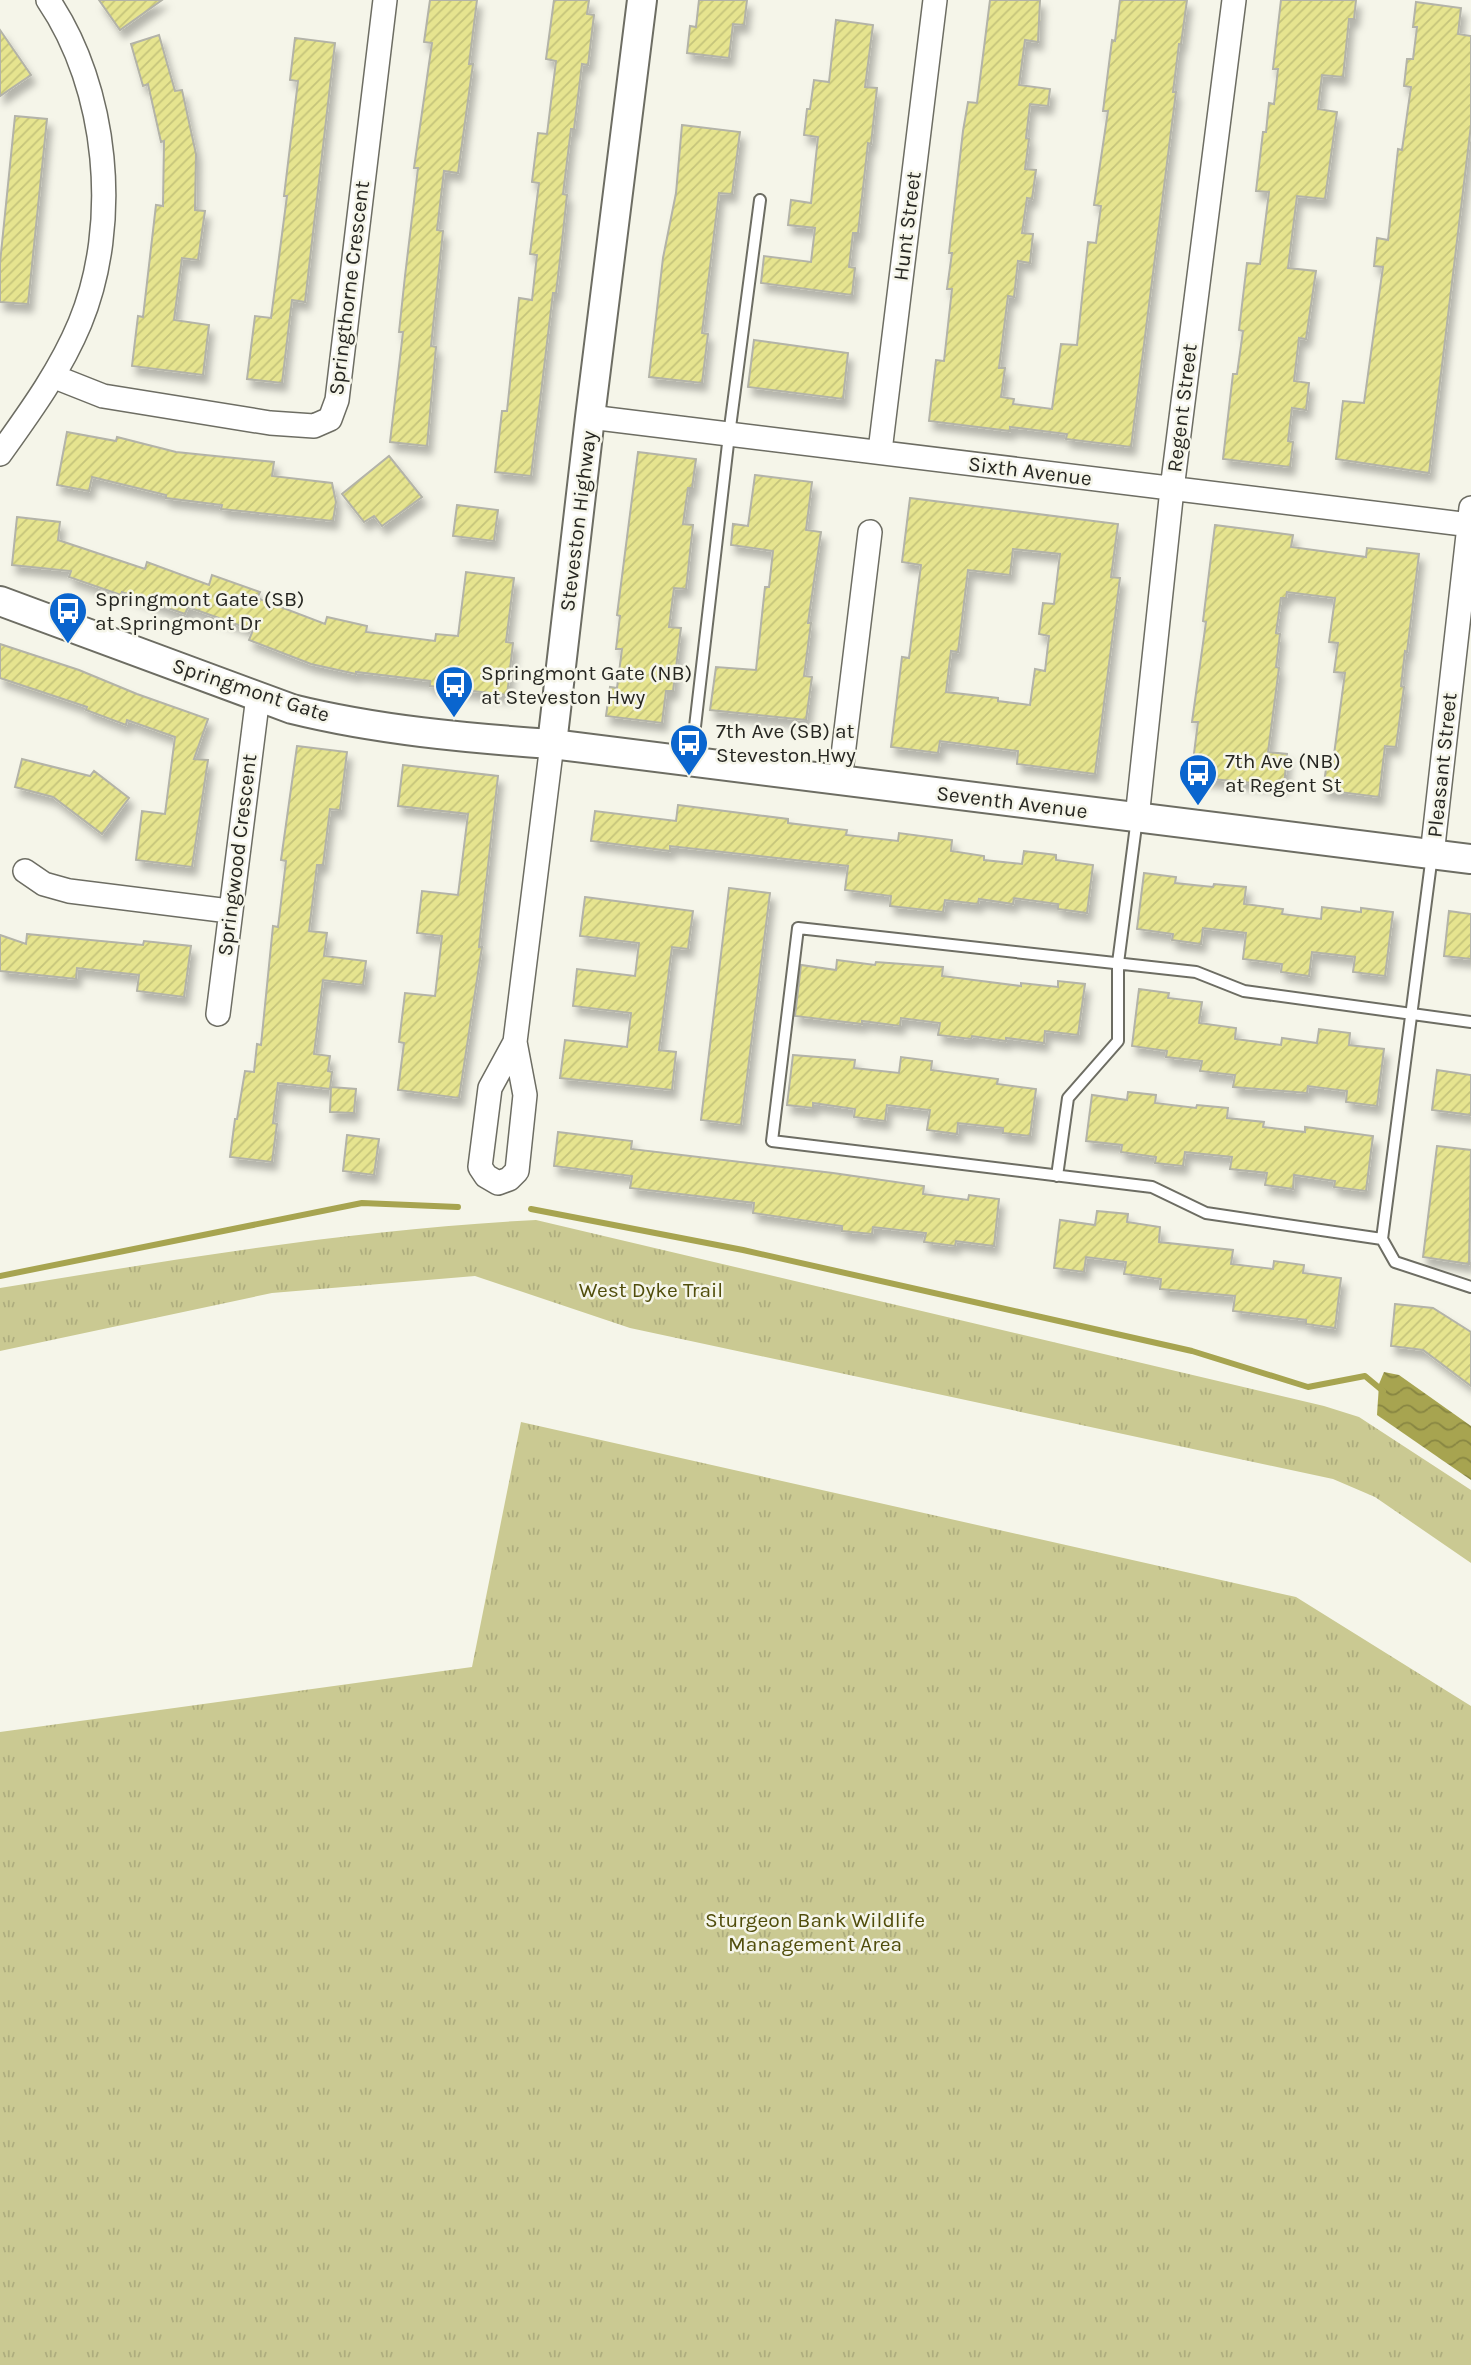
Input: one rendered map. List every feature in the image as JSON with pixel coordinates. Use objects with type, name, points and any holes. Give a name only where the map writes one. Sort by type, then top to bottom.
[{"type":"street","points":[[0,454],[55,377],[81,321],[99,255],[104,190],[102,149],[85,78],[68,36],[48,0]]},
{"type":"street","name":"Springthorne Crescent","points":[[55,377],[103,396],[270,423],[314,426],[330,419],[337,400],[385,0]]},
{"type":"street","name":"Steveston Highway","points":[[515,1042],[490,1088],[480,1167],[486,1177],[498,1182],[509,1179],[517,1171],[525,1096],[515,1042],[642,0]]},
{"type":"street","name":"Hunt Street","points":[[880,451],[935,0]]},
{"type":"street","name":"Regent Street","points":[[1137,818],[1172,489],[1234,0]]},
{"type":"street","name":"Sixth Avenue","points":[[590,417],[1172,489],[1470,520]]},
{"type":"street","name":"Pleasant Street","points":[[1432,855],[1470,520]]},
{"type":"street","points":[[840,780],[870,532]]},
{"type":"street","name":"Springmont Gate","points":[[0,601],[292,709],[347,721],[552,744]]},
{"type":"street","name":"Springwood Crescent","points":[[218,1014],[258,696]]},
{"type":"street","name":"Seventh Avenue","points":[[552,744],[1471,859]]},
{"type":"street","points":[[25,871],[44,884],[69,891],[229,911]]},
{"type":"lane","points":[[691,761],[760,200]]},
{"type":"lane","points":[[1057,1176],[1068,1098],[1118,1041],[1118,963],[1137,818]]},
{"type":"lane","points":[[1432,855],[1382,1240],[1395,1262],[1471,1287]]},
{"type":"lane","points":[[1382,1240],[1206,1213],[1153,1187],[772,1141],[798,928],[1196,972],[1244,991],[1471,1022]]},
{"type":"green space","name":"West Dyke Trail","points":[[536,1220],[1324,1406],[1359,1417],[1471,1490],[1471,1563],[1375,1497],[1333,1479],[630,1328],[475,1276],[272,1293],[0,1351],[0,1288],[334,1238]]},
{"type":"green space","name":"Sturgeon Bank Wildlife Management Area","points":[[521,1422],[1296,1597],[1471,1706],[1471,2365],[0,2365],[0,1732],[472,1667]]},
{"type":"water","points":[[1384,1372],[1399,1375],[1471,1426],[1471,1480],[1377,1415],[1379,1384]]},
{"type":"building","points":[[99,0],[162,0],[120,30]]},
{"type":"building","points":[[430,0],[477,0],[469,64],[473,64],[458,173],[444,171],[437,230],[443,231],[431,346],[436,347],[427,446],[390,442],[403,332],[399,332],[418,168],[414,168],[432,43],[424,42]]},
{"type":"building","points":[[554,0],[589,0],[587,14],[594,15],[588,65],[582,64],[574,129],[571,129],[563,194],[567,195],[561,251],[556,293],[553,293],[531,476],[495,472],[502,411],[507,411],[519,298],[532,300],[537,255],[530,254],[539,183],[532,182],[538,133],[547,134],[556,61],[546,59]]},
{"type":"building","points":[[699,0],[747,0],[744,25],[733,24],[729,58],[687,53],[690,26],[696,27]]},
{"type":"building","points":[[990,0],[1040,0],[1038,42],[1025,40],[1019,85],[1050,89],[1048,106],[1030,104],[1025,169],[1036,170],[1032,199],[1027,198],[1022,233],[1033,234],[1030,263],[1018,261],[1014,297],[1008,296],[999,368],[1005,368],[1001,397],[1014,399],[1013,404],[1052,409],[1061,344],[1077,345],[1088,242],[1096,243],[1101,206],[1094,205],[1108,111],[1103,111],[1120,0],[1187,0],[1179,44],[1173,92],[1176,92],[1131,447],[1066,439],[1067,434],[1010,427],[1010,431],[929,421],[936,360],[944,361],[952,289],[947,289],[952,253],[949,253],[963,131],[968,102],[977,103]]},
{"type":"building","points":[[1281,0],[1356,0],[1354,19],[1349,19],[1343,77],[1322,75],[1318,109],[1337,112],[1325,199],[1297,196],[1288,268],[1316,271],[1306,339],[1299,338],[1294,381],[1309,383],[1306,410],[1292,408],[1288,441],[1293,442],[1290,467],[1223,459],[1233,374],[1237,374],[1243,331],[1239,330],[1247,263],[1260,264],[1269,192],[1256,191],[1269,103],[1274,104],[1278,69],[1273,69]]},
{"type":"building","points":[[1416,2],[1461,8],[1458,34],[1471,36],[1471,125],[1429,473],[1336,459],[1343,401],[1364,403],[1383,267],[1374,266],[1377,238],[1388,240],[1398,149],[1402,150],[1411,87],[1404,86],[1407,59],[1413,59],[1417,27],[1413,27]]},
{"type":"building","points":[[836,20],[873,25],[865,87],[877,88],[858,233],[853,233],[849,267],[855,268],[852,295],[761,283],[764,256],[811,262],[815,228],[788,225],[791,200],[811,203],[818,137],[804,135],[807,109],[810,109],[814,80],[829,82]]},
{"type":"building","points":[[0,30],[31,75],[0,96]]},
{"type":"building","points":[[159,35],[175,91],[182,90],[196,154],[195,210],[205,211],[198,260],[182,258],[174,320],[209,325],[203,375],[132,366],[138,316],[143,317],[156,205],[163,206],[164,141],[161,142],[148,84],[143,86],[131,44]]},
{"type":"building","points":[[295,38],[335,43],[305,302],[292,300],[282,383],[247,379],[255,316],[271,318],[298,81],[290,80]]},
{"type":"building","points":[[15,116],[47,119],[28,304],[0,302],[0,263]]},
{"type":"building","points":[[682,125],[740,132],[732,194],[719,193],[702,333],[708,334],[702,383],[649,377],[663,258],[676,193]]},
{"type":"building","points":[[754,340],[848,353],[843,399],[748,387]]},
{"type":"building","points":[[67,432],[116,441],[117,437],[176,452],[274,462],[272,476],[332,483],[336,502],[333,521],[221,509],[222,505],[166,498],[166,495],[92,477],[89,491],[57,485]]},
{"type":"building","points":[[638,452],[696,459],[692,488],[688,488],[683,524],[693,525],[686,589],[674,588],[669,627],[681,628],[673,691],[666,691],[662,723],[606,716],[610,687],[617,688],[622,649],[616,649],[620,616],[617,615]]},
{"type":"building","points":[[389,456],[422,497],[382,526],[374,516],[364,522],[342,494]]},
{"type":"building","points":[[755,475],[812,482],[806,530],[821,532],[808,623],[811,623],[804,676],[812,677],[806,720],[710,710],[716,667],[756,670],[765,587],[769,587],[773,551],[731,545],[733,524],[748,526]]},
{"type":"building","points":[[910,498],[1118,524],[1111,577],[1120,578],[1095,774],[1017,764],[1018,751],[940,741],[938,753],[891,747],[902,657],[909,658],[921,565],[902,562]],"holes":[[[1013,549],[1060,554],[1054,604],[1043,603],[1039,634],[1049,636],[1045,671],[1035,669],[1030,705],[946,692],[951,651],[958,652],[968,570],[1010,575]]]},
{"type":"building","points":[[457,505],[498,510],[494,541],[453,536]]},
{"type":"building","points":[[17,517],[60,522],[58,540],[145,569],[147,562],[209,585],[212,575],[260,592],[257,598],[325,624],[327,617],[367,626],[366,632],[435,641],[436,634],[458,636],[466,572],[514,578],[506,642],[513,643],[507,695],[430,686],[430,681],[356,674],[311,664],[249,640],[253,630],[188,607],[185,614],[122,592],[121,595],[69,577],[71,571],[12,565]]},
{"type":"building","points":[[1215,525],[1293,535],[1291,547],[1366,557],[1367,548],[1419,554],[1407,652],[1405,651],[1401,686],[1404,687],[1396,747],[1385,746],[1379,797],[1323,790],[1327,762],[1333,762],[1345,673],[1334,672],[1338,643],[1329,642],[1335,598],[1287,592],[1286,598],[1281,598],[1276,633],[1280,634],[1276,667],[1279,668],[1268,752],[1287,754],[1284,786],[1191,777],[1198,722],[1192,722],[1206,622],[1203,621]]},
{"type":"building","points":[[0,644],[79,670],[208,719],[194,759],[208,760],[192,867],[136,860],[142,811],[165,814],[175,737],[127,720],[126,725],[86,710],[87,707],[0,678]]},
{"type":"building","points":[[297,746],[347,752],[340,810],[330,809],[323,865],[317,865],[309,931],[327,933],[324,956],[366,961],[363,985],[323,980],[314,1054],[330,1056],[330,1089],[278,1083],[273,1123],[277,1124],[272,1162],[230,1157],[245,1071],[254,1072],[257,1044],[261,1045],[273,926],[278,927],[286,861],[281,860]]},
{"type":"building","points":[[22,759],[90,776],[94,771],[129,798],[102,834],[53,797],[15,787]]},
{"type":"building","points":[[403,765],[498,776],[479,947],[482,947],[459,1098],[398,1090],[404,1043],[399,1042],[405,993],[435,996],[442,936],[417,933],[422,891],[458,895],[468,814],[398,806]]},
{"type":"building","points":[[678,805],[788,819],[788,823],[847,830],[846,835],[898,841],[899,833],[952,840],[951,851],[984,856],[984,860],[1022,864],[1024,851],[1056,855],[1056,860],[1093,865],[1087,913],[1058,909],[1058,904],[1014,898],[1013,904],[979,899],[978,904],[945,900],[943,912],[890,906],[891,896],[845,890],[848,866],[670,846],[670,851],[591,841],[595,811],[676,821]]},
{"type":"building","points":[[1144,873],[1176,877],[1175,883],[1246,887],[1244,904],[1283,909],[1282,914],[1321,919],[1322,907],[1361,912],[1361,908],[1393,912],[1385,976],[1353,972],[1355,957],[1312,952],[1309,976],[1281,972],[1282,964],[1243,959],[1246,933],[1203,928],[1201,944],[1172,940],[1173,934],[1137,929]]},
{"type":"building","points":[[729,888],[770,893],[741,1125],[701,1120]]},
{"type":"building","points":[[585,897],[693,911],[688,949],[672,947],[659,1050],[676,1052],[672,1090],[560,1078],[565,1040],[627,1047],[631,1013],[573,1006],[577,969],[635,976],[639,943],[580,936]]},
{"type":"building","points":[[1449,911],[1471,914],[1471,959],[1444,956]]},
{"type":"building","points":[[27,934],[143,945],[144,941],[191,946],[184,997],[137,991],[139,975],[77,968],[76,979],[0,971],[0,935],[26,944]]},
{"type":"building","points":[[837,960],[875,965],[876,962],[943,967],[942,976],[1021,986],[1021,983],[1058,987],[1058,981],[1085,984],[1078,1035],[1045,1031],[1044,1043],[972,1036],[971,1039],[938,1035],[940,1023],[901,1018],[900,1026],[795,1016],[801,965],[836,970]]},
{"type":"building","points":[[1139,989],[1169,993],[1168,998],[1202,1002],[1199,1023],[1236,1028],[1235,1039],[1281,1045],[1282,1038],[1317,1043],[1319,1029],[1350,1033],[1349,1045],[1384,1049],[1377,1106],[1346,1102],[1347,1091],[1308,1086],[1307,1093],[1233,1087],[1235,1075],[1200,1071],[1202,1061],[1166,1057],[1167,1051],[1132,1046]]},
{"type":"building","points":[[793,1055],[855,1060],[854,1068],[899,1073],[901,1057],[932,1061],[931,1070],[998,1079],[997,1084],[1036,1089],[1030,1136],[1003,1133],[1003,1128],[958,1123],[957,1134],[927,1130],[930,1110],[887,1105],[885,1121],[854,1117],[855,1109],[813,1103],[813,1108],[787,1105]]},
{"type":"building","points":[[1437,1070],[1471,1075],[1471,1115],[1432,1110]]},
{"type":"building","points":[[331,1087],[356,1089],[354,1113],[330,1112]]},
{"type":"building","points":[[1128,1092],[1156,1095],[1155,1103],[1196,1108],[1197,1105],[1228,1108],[1227,1118],[1264,1122],[1263,1127],[1305,1132],[1305,1127],[1373,1136],[1366,1191],[1334,1187],[1335,1181],[1294,1175],[1293,1189],[1265,1185],[1267,1173],[1230,1169],[1232,1157],[1185,1152],[1183,1166],[1155,1163],[1156,1157],[1121,1152],[1122,1145],[1086,1141],[1092,1095],[1127,1100]]},
{"type":"building","points":[[558,1132],[632,1141],[631,1149],[924,1186],[923,1194],[968,1200],[969,1195],[999,1199],[994,1246],[956,1241],[955,1246],[924,1242],[926,1233],[873,1227],[872,1234],[842,1231],[842,1226],[753,1213],[754,1203],[630,1188],[632,1176],[554,1166]]},
{"type":"building","points":[[347,1135],[379,1139],[374,1175],[343,1171]]},
{"type":"building","points":[[1437,1146],[1471,1150],[1469,1264],[1423,1257]]},
{"type":"building","points":[[1097,1211],[1128,1214],[1127,1222],[1160,1227],[1159,1242],[1233,1250],[1231,1264],[1273,1269],[1274,1261],[1304,1265],[1303,1273],[1341,1278],[1335,1328],[1306,1324],[1306,1320],[1233,1311],[1235,1296],[1160,1289],[1161,1279],[1124,1274],[1126,1262],[1086,1257],[1084,1272],[1054,1268],[1060,1220],[1095,1225]]},
{"type":"building","points":[[1395,1304],[1433,1308],[1471,1332],[1471,1386],[1423,1350],[1391,1346]]},
{"type":"waterway","points":[[0,1276],[362,1203],[458,1207]]},
{"type":"waterway","points":[[531,1209],[743,1250],[1192,1351],[1308,1387],[1365,1376],[1383,1391]]},
{"type":"place","name":"Springmont Gate (SB) at Springmont Dr","points":[[68,645]]},
{"type":"place","name":"Springmont Gate (NB) at Steveston Hwy","points":[[454,719]]},
{"type":"place","name":"7th Ave (SB) at Steveston Hwy","points":[[689,777]]},
{"type":"place","name":"7th Ave (NB) at Regent St","points":[[1198,807]]}]
